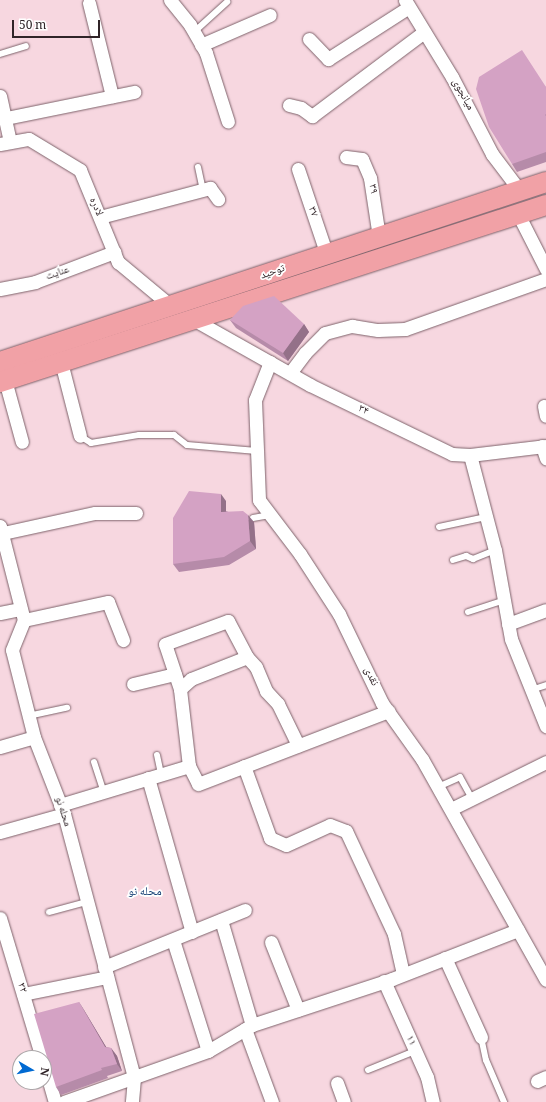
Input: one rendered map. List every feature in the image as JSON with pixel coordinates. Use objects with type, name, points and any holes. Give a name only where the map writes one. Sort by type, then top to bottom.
[{"type":"main road","name":"توحید","points":[[2,374],[98,340],[172,307],[546,182]]},
{"type":"main road","name":"توحید","points":[[2,374],[61,362],[98,340],[193,319],[546,204]]},
{"type":"street","points":[[170,0],[194,32],[201,45],[228,122]]},
{"type":"street","points":[[89,3],[112,96]]},
{"type":"street","points":[[309,40],[328,59],[407,4]]},
{"type":"street","name":"میانجوی","points":[[407,4],[452,77],[492,154],[520,191]]},
{"type":"street","points":[[201,45],[270,15]]},
{"type":"street","points":[[289,105],[301,108],[312,116],[424,32]]},
{"type":"street","points":[[6,118],[134,92]]},
{"type":"street","points":[[0,96],[6,118],[5,143]]},
{"type":"street","name":"لادره","points":[[5,143],[28,139],[80,170],[118,262],[172,307]]},
{"type":"street","name":"۳۹","points":[[346,157],[362,159],[370,178],[380,237]]},
{"type":"street","name":"۳۷","points":[[298,169],[326,255]]},
{"type":"street","points":[[100,218],[210,188],[218,199]]},
{"type":"street","points":[[518,214],[546,269]]},
{"type":"street","name":"عنایت","points":[[0,289],[35,282],[114,252]]},
{"type":"street","points":[[290,373],[305,353],[325,333],[352,326],[378,330],[404,329],[546,280]]},
{"type":"street","name":"۳۴","points":[[193,319],[290,373],[452,454],[470,455],[545,450]]},
{"type":"street","points":[[61,362],[80,436]]},
{"type":"street","name":"نقدی","points":[[270,362],[255,400],[259,500],[339,614],[388,711],[422,758],[546,980]]},
{"type":"street","points":[[2,374],[22,442]]},
{"type":"street","points":[[470,455],[495,550],[511,639],[546,726]]},
{"type":"street","points":[[23,615],[3,550],[1,530],[95,513],[136,513]]},
{"type":"street","points":[[0,613],[23,615],[108,602],[123,640]]},
{"type":"street","points":[[508,624],[546,610]]},
{"type":"street","name":"محله نو","points":[[23,615],[12,650],[34,737],[62,810],[134,1078],[132,1102]]},
{"type":"street","points":[[298,745],[278,704],[266,691],[256,667],[248,657],[228,621],[165,644],[180,689],[189,766],[198,784],[388,711]]},
{"type":"street","points":[[180,689],[191,679],[248,657]]},
{"type":"street","points":[[133,684],[175,674]]},
{"type":"street","points":[[0,747],[34,737]]},
{"type":"street","points":[[451,809],[546,763]]},
{"type":"street","points":[[0,832],[62,810],[104,792],[189,766]]},
{"type":"street","points":[[244,766],[270,838],[286,845],[330,825],[346,831],[394,934],[403,974]]},
{"type":"street","points":[[148,778],[192,932]]},
{"type":"street","points":[[23,994],[105,972],[173,940],[245,910]]},
{"type":"street","name":"۲۲","points":[[0,918],[40,1050]]},
{"type":"street","points":[[221,920],[248,1027],[272,1102]]},
{"type":"street","points":[[64,1102],[208,1051],[248,1027],[384,981],[518,930]]},
{"type":"street","points":[[173,940],[208,1051]]},
{"type":"street","points":[[270,942],[298,1010]]},
{"type":"street","points":[[444,958],[481,1037]]},
{"type":"street","name":"۱۱","points":[[384,981],[427,1077],[430,1101]]},
{"type":"street","points":[[337,1083],[344,1102]]},
{"type":"street","points":[[52,1090],[55,1102]]},
{"type":"lane","points":[[194,32],[227,2]]},
{"type":"lane","points":[[0,54],[26,46]]},
{"type":"lane","points":[[198,167],[203,190]]},
{"type":"lane","points":[[80,436],[91,442],[140,435],[174,435],[187,445],[257,451]]},
{"type":"lane","points":[[253,518],[270,515]]},
{"type":"lane","points":[[439,527],[486,517]]},
{"type":"lane","points":[[453,560],[466,556],[473,559],[495,550]]},
{"type":"lane","points":[[468,612],[504,600]]},
{"type":"lane","points":[[531,690],[546,686]]},
{"type":"lane","points":[[28,716],[67,708]]},
{"type":"lane","points":[[157,755],[161,774]]},
{"type":"lane","points":[[94,762],[104,792]]},
{"type":"lane","points":[[438,787],[460,778],[472,799]]},
{"type":"lane","points":[[49,912],[87,902]]},
{"type":"lane","points":[[481,1037],[486,1060],[504,1102]]},
{"type":"lane","points":[[368,1070],[415,1051]]},
{"type":"building","points":[[522,50],[546,87],[546,152],[512,164],[489,127],[476,89],[479,77]]},
{"type":"building","points":[[274,296],[304,324],[283,353],[230,320],[243,306]]},
{"type":"building","points":[[189,491],[221,494],[221,512],[243,511],[248,515],[250,541],[224,557],[173,564],[173,518]]},
{"type":"building","points":[[79,1002],[105,1047],[111,1048],[117,1064],[101,1068],[102,1070],[56,1087],[52,1074],[52,1050],[45,1050],[34,1014]]},
{"type":"district","name":"محله نو","points":[[145,893]]}]
